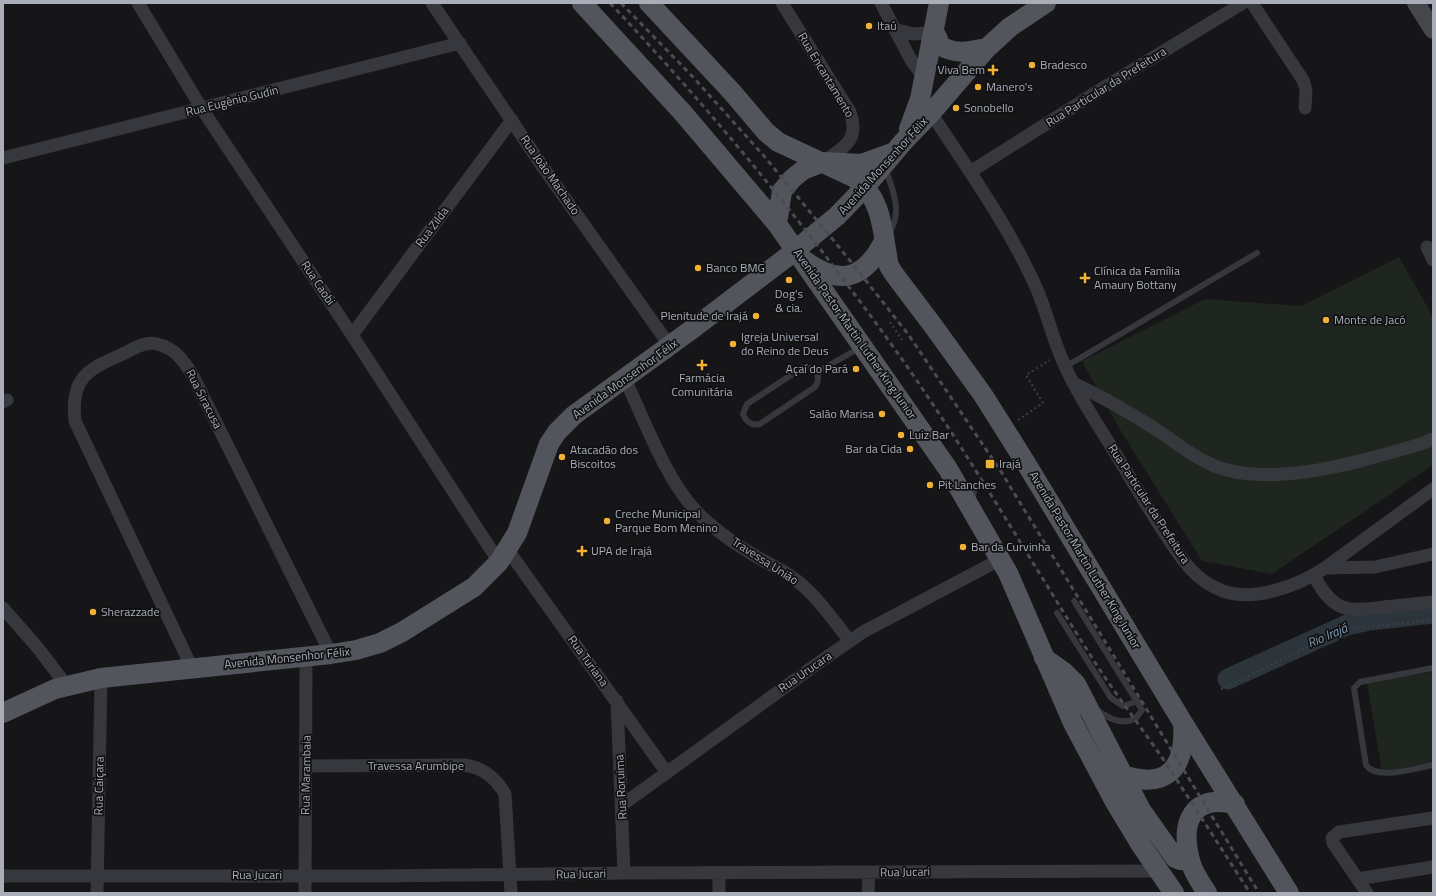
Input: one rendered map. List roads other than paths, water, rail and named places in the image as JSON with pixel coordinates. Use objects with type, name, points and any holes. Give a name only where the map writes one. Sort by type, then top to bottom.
[{"type":"main road","name":"Avenida Pastor Martin Luther King Junior","points":[[582,3],[683,113],[777,224],[935,450],[972,508],[1001,559],[1073,723],[1111,796],[1141,845],[1174,893]]},
{"type":"main road","name":"Avenida Pastor Martin Luther King Junior","points":[[649,3],[732,92],[766,132],[778,142],[843,171],[866,186],[875,201],[890,266],[897,279],[934,327],[1007,432],[1183,723],[1235,804],[1289,893]]},
{"type":"main road","points":[[930,113],[939,3]]},
{"type":"main road","name":"Avenida Monsenhor Félix","points":[[3,713],[31,699],[66,685],[100,678],[306,657],[356,650],[380,643],[402,632],[474,587],[503,556],[525,516],[549,444],[574,415],[799,254],[866,186],[893,153],[987,48],[1010,27],[1046,3]]},
{"type":"main road","points":[[777,224],[782,191],[792,179],[803,170],[823,162],[862,164],[893,153],[918,107],[924,78],[937,38]]},
{"type":"main road","points":[[937,38],[953,52],[963,53],[987,48]]},
{"type":"main road","points":[[799,254],[819,271],[837,277],[846,276],[867,267],[884,241]]},
{"type":"main road","points":[[1044,658],[1071,678],[1085,700],[1141,810],[1161,841],[1175,858],[1180,860],[1189,860]]},
{"type":"main road","points":[[1123,775],[1146,780],[1155,780],[1166,775],[1181,758],[1184,744],[1183,723]]},
{"type":"main road","points":[[1206,893],[1189,860],[1186,829],[1188,819],[1193,811],[1200,806],[1217,801],[1235,804]]},
{"type":"street","name":"Rua Caobi","points":[[138,3],[202,109],[352,335],[503,556]]},
{"type":"street","name":"Rua João Machado","points":[[432,3],[670,346]]},
{"type":"street","name":"Rua Encantamento","points":[[782,3],[850,112],[855,125],[854,133],[849,142],[823,162]]},
{"type":"street","points":[[881,3],[897,30],[911,60],[924,78]]},
{"type":"street","name":"Rua Particular da Prefeitura","points":[[970,172],[1103,88],[1243,3]]},
{"type":"street","points":[[1252,3],[1304,80],[1306,90],[1305,108]]},
{"type":"street","points":[[1416,3],[1433,30]]},
{"type":"street","points":[[897,30],[937,38]]},
{"type":"street","name":"Rua Eugênio Gudin","points":[[3,158],[460,43]]},
{"type":"street","name":"Rua Particular da Prefeitura","points":[[930,113],[970,172],[1002,225],[1036,287],[1060,355],[1073,383],[1183,560],[1203,580],[1218,589],[1246,594],[1285,589],[1314,576],[1433,489]]},
{"type":"street","name":"Rua Zilda","points":[[352,335],[512,120]]},
{"type":"street","points":[[1427,247],[1433,260]]},
{"type":"street","name":"Rua Siracusa","points":[[192,668],[74,421],[74,396],[80,381],[92,368],[144,344],[157,344],[174,352],[184,360],[331,654]]},
{"type":"street","name":"Travessa União","points":[[624,378],[669,473],[686,500],[710,524],[728,538],[788,574],[805,587],[850,641]]},
{"type":"street","points":[[1073,383],[1124,410],[1200,459],[1231,471],[1262,474],[1315,469],[1366,459],[1424,443],[1433,438]]},
{"type":"street","points":[[1325,568],[1375,567],[1433,554]]},
{"type":"street","name":"Rua Turiana","points":[[503,556],[617,701],[667,773]]},
{"type":"street","name":"Rua Urucara","points":[[622,805],[850,641],[893,615],[1001,559]]},
{"type":"street","points":[[1314,576],[1323,593],[1343,608],[1369,610],[1433,602]]},
{"type":"street","points":[[3,608],[38,648],[66,685]]},
{"type":"street","name":"Rua Marambaia","points":[[305,893],[306,657]]},
{"type":"street","name":"Rua Caiçara","points":[[97,893],[100,678]]},
{"type":"street","name":"Rua Roruima","points":[[617,701],[624,873]]},
{"type":"street","name":"Travessa Arumbipe","points":[[306,766],[465,766],[477,767],[486,772],[500,786],[505,794],[511,893]]},
{"type":"street","points":[[1367,893],[1333,843],[1332,838],[1334,834],[1433,818]]},
{"type":"street","points":[[1357,879],[1433,868]]},
{"type":"street","name":"Rua Jucari","points":[[3,876],[1159,871]]},
{"type":"street","points":[[719,872],[719,893]]},
{"type":"street","points":[[868,893],[869,873]]},
{"type":"lane","points":[[884,241],[895,221],[897,206],[893,153]]},
{"type":"lane","points":[[1065,367],[1257,253]]},
{"type":"lane","points":[[817,372],[863,346]]},
{"type":"lane","points":[[807,367],[812,368],[817,372],[818,378],[815,387],[760,424],[750,424],[745,420],[743,414],[747,404],[796,372],[807,367]]},
{"type":"lane","points":[[972,508],[972,494],[975,487]]},
{"type":"lane","points":[[1074,601],[1138,701],[1142,710],[1140,716],[1133,720],[1119,722],[1102,714],[1085,700]]},
{"type":"lane","points":[[1057,613],[1111,698],[1123,706],[1138,701]]},
{"type":"lane","points":[[1433,668],[1360,682],[1354,688],[1366,765],[1369,769],[1382,774],[1433,765]]},
{"type":"waterway","name":"Rio Irajá","points":[[1228,679],[1347,625],[1369,620],[1433,613]]},
{"type":"railway","points":[[610,3],[685,85],[758,171],[827,258],[894,348],[972,465],[1096,664],[1163,759],[1250,893]]},
{"type":"railway","points":[[621,3],[692,76],[764,156],[908,334],[1000,470],[1259,893]]},
{"type":"place","name":"Itaú","points":[[869,26]]},
{"type":"place","name":"Bradesco","points":[[1032,65]]},
{"type":"place","name":"Viva Bem","points":[[993,70]]},
{"type":"place","name":"Manero's","points":[[978,87]]},
{"type":"place","name":"Sonobello","points":[[956,108]]},
{"type":"place","name":"Banco BMG","points":[[698,268]]},
{"type":"place","name":"Clínica da Família Amaury Bottany","points":[[1085,278]]},
{"type":"place","name":"Dog's & cia.","points":[[789,280]]},
{"type":"place","name":"Plenitude de Irajá","points":[[756,316]]},
{"type":"place","name":"Monte de Jacó","points":[[1326,320]]},
{"type":"place","name":"Igreja Universal do Reino de Deus","points":[[733,344]]},
{"type":"place","name":"Farmácia Comunitária","points":[[702,365]]},
{"type":"place","name":"Açaí do Pará","points":[[856,369]]},
{"type":"place","name":"Salão Marisa","points":[[882,414]]},
{"type":"place","name":"Luiz Bar","points":[[901,435]]},
{"type":"place","name":"Bar da Cida","points":[[910,449]]},
{"type":"place","name":"Atacadão dos Biscoitos","points":[[562,457]]},
{"type":"place","name":"Irajá","points":[[990,464]]},
{"type":"place","name":"Pit Lanches","points":[[930,485]]},
{"type":"place","name":"Creche Municipal Parque Bom Menino","points":[[607,521]]},
{"type":"place","name":"Bar da Curvinha","points":[[963,547]]},
{"type":"place","name":"UPA de Irajá","points":[[582,551]]},
{"type":"place","name":"Sherazzade","points":[[93,612]]}]
